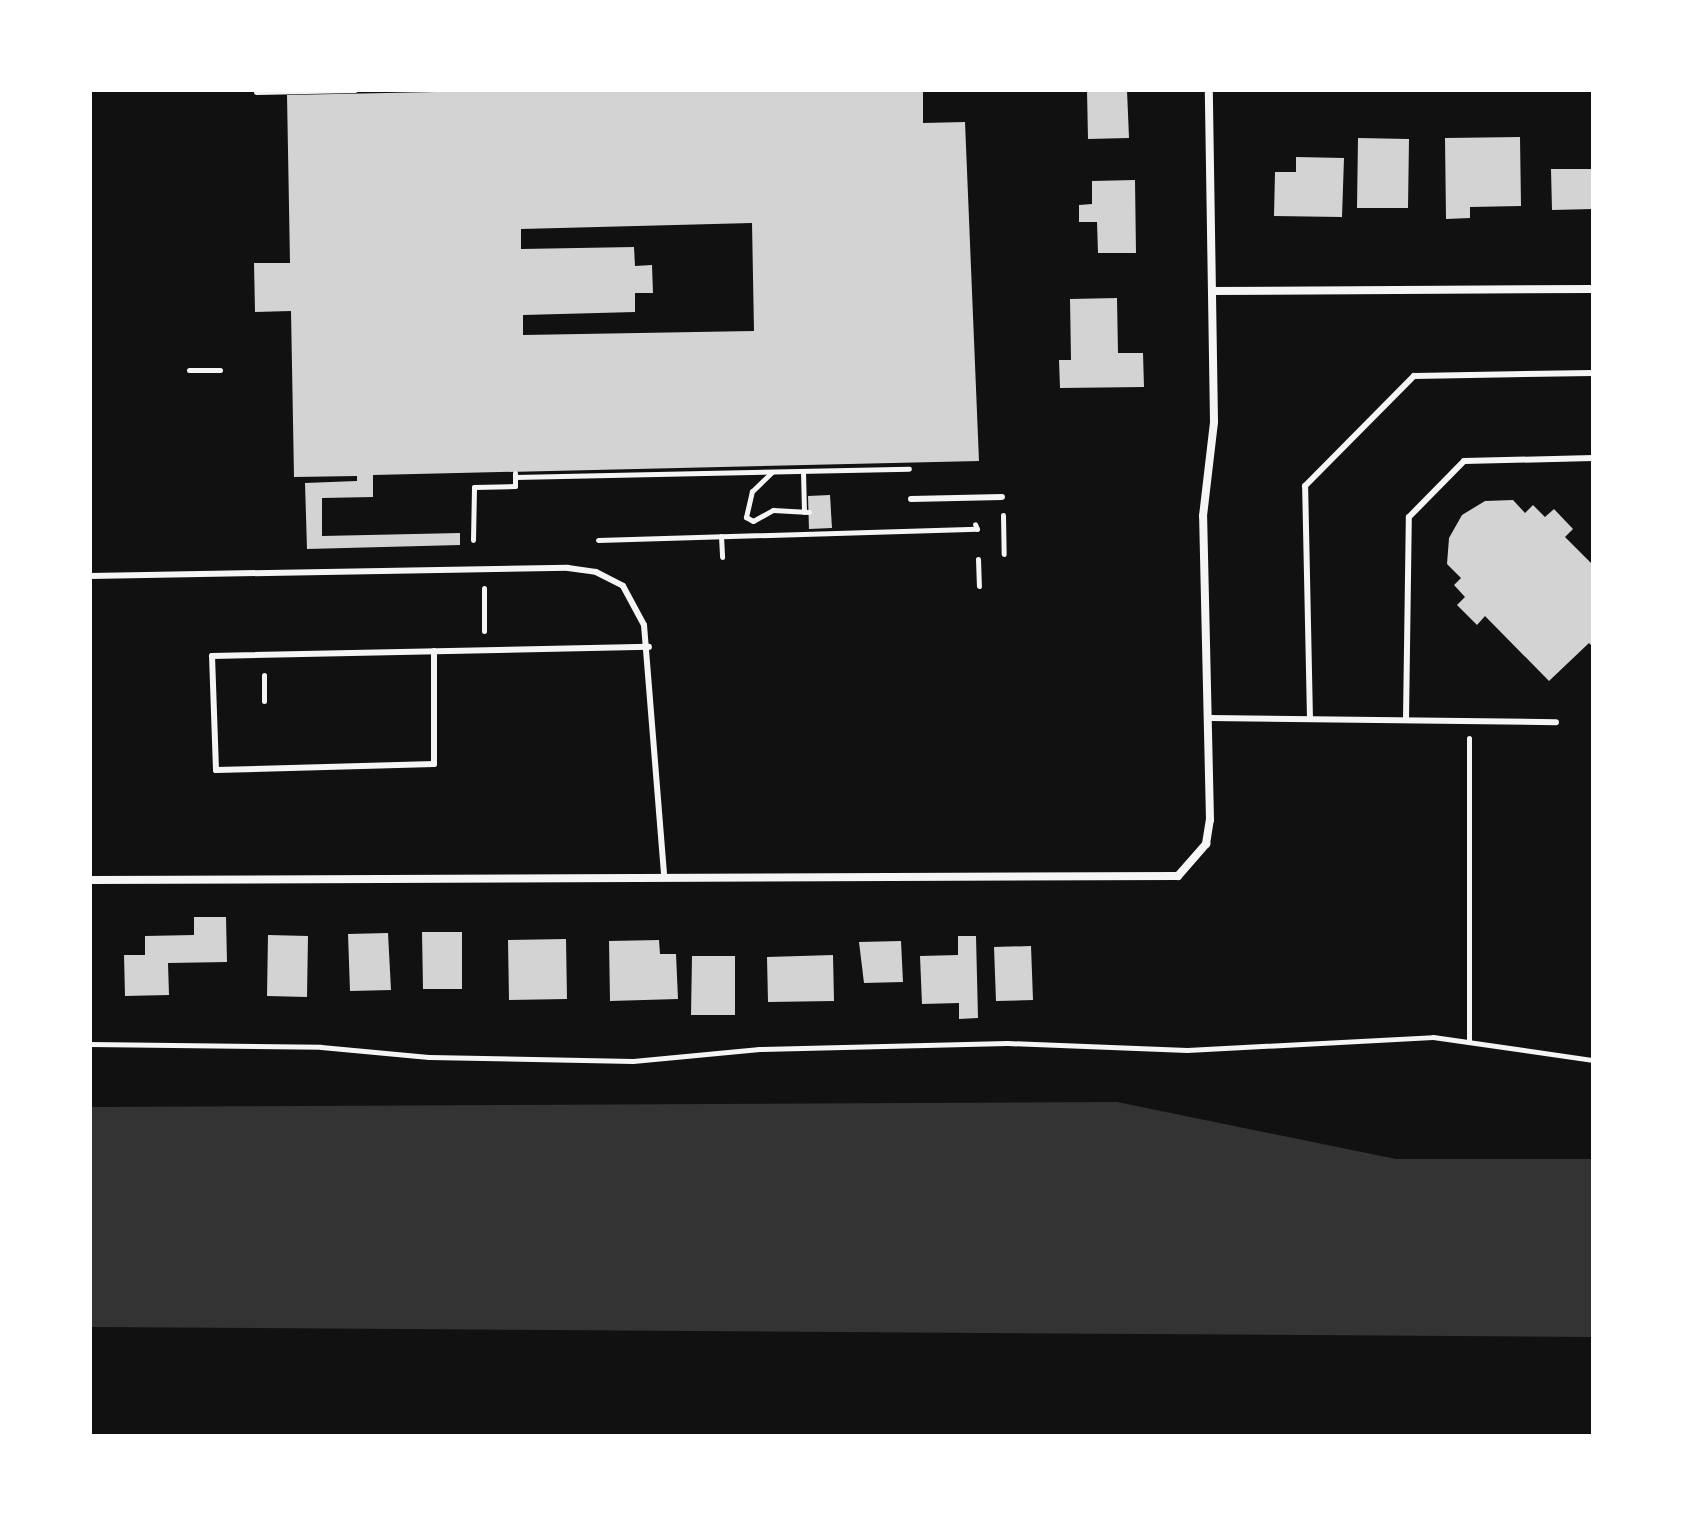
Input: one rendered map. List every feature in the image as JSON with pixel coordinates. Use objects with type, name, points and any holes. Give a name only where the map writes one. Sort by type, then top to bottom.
[{"type":"street","points":[[90,880],[1178,876],[1206,844],[1210,718],[1203,516],[1214,422],[1209,90]]},
{"type":"street","points":[[1212,291],[1593,289]]},
{"type":"lane","points":[[1310,719],[1305,486],[1414,376],[1593,373]]},
{"type":"lane","points":[[1406,720],[1409,517],[1464,461],[1593,458]]},
{"type":"lane","points":[[911,499],[1002,497]]},
{"type":"lane","points":[[90,576],[568,568],[596,572],[623,586],[634,599],[649,647],[664,876]]},
{"type":"lane","points":[[434,651],[434,764],[216,770],[212,656],[434,651],[649,647]]},
{"type":"lane","points":[[1210,718],[1556,722]]},
{"type":"path","points":[[256,92],[355,90]]},
{"type":"path","points":[[189,370],[220,370]]},
{"type":"path","points":[[473,540],[474,487],[515,486],[515,475],[909,469]]},
{"type":"path","points":[[772,472],[752,491],[746,517],[753,521],[773,510],[806,512],[803,471]]},
{"type":"path","points":[[1003,523],[1004,554]]},
{"type":"path","points":[[598,540],[977,529],[975,524]]},
{"type":"path","points":[[721,536],[722,557]]},
{"type":"path","points":[[978,559],[979,586]]},
{"type":"path","points":[[484,588],[485,635]]},
{"type":"path","points":[[264,675],[264,701]]},
{"type":"path","points":[[1464,721],[1472,746],[1469,1042]]},
{"type":"path","points":[[90,1044],[321,1047],[429,1057],[633,1061],[805,1048],[1007,1043],[1187,1050],[1373,1038],[1469,1042],[1593,1060]]},
{"type":"shaded area","points":[[1117,1102],[1396,1159],[1593,1159],[1593,1337],[90,1327],[90,1107]]},
{"type":"building","points":[[529,90],[923,90],[923,123],[965,122],[979,461],[373,475],[373,497],[322,498],[322,536],[460,533],[460,545],[307,549],[305,483],[357,481],[357,476],[294,477],[291,311],[255,312],[254,263],[290,263],[287,95]],"holes":[[[752,223],[754,331],[523,335],[523,315],[635,312],[635,293],[653,293],[652,265],[635,266],[634,247],[521,249],[521,229]]]},
{"type":"building","points":[[1087,90],[1127,90],[1129,138],[1088,139]]},
{"type":"building","points":[[1520,137],[1521,206],[1470,207],[1470,218],[1446,219],[1445,138]]},
{"type":"building","points":[[1358,138],[1409,139],[1408,208],[1357,208]]},
{"type":"building","points":[[1296,157],[1344,158],[1342,217],[1274,216],[1275,172],[1296,172]]},
{"type":"building","points":[[1551,169],[1593,169],[1593,209],[1552,210]]},
{"type":"building","points":[[1135,180],[1136,253],[1098,253],[1097,222],[1079,222],[1079,205],[1092,204],[1092,181]]},
{"type":"building","points":[[1117,298],[1118,353],[1143,353],[1144,387],[1060,388],[1059,360],[1071,360],[1070,299]]},
{"type":"building","points":[[830,495],[832,528],[809,529],[808,496]]},
{"type":"building","points":[[1513,500],[1525,513],[1533,505],[1545,517],[1554,509],[1573,529],[1565,537],[1593,565],[1593,647],[1589,643],[1549,681],[1485,616],[1477,625],[1457,605],[1465,597],[1454,585],[1461,578],[1447,564],[1449,538],[1462,515],[1485,501]]},
{"type":"building","points":[[194,917],[226,917],[227,962],[168,963],[169,995],[125,996],[124,955],[145,955],[145,936],[194,935]]},
{"type":"building","points":[[422,932],[462,932],[462,989],[423,989]]},
{"type":"building","points":[[388,933],[391,990],[350,991],[348,934]]},
{"type":"building","points":[[268,935],[308,936],[307,997],[267,996]]},
{"type":"building","points":[[958,936],[976,936],[978,1018],[959,1019],[959,1003],[922,1004],[920,956],[958,955]]},
{"type":"building","points":[[566,939],[567,999],[509,1000],[508,940]]},
{"type":"building","points":[[659,940],[660,954],[676,954],[678,999],[610,1001],[609,941]]},
{"type":"building","points":[[901,941],[903,982],[864,983],[859,942]]},
{"type":"building","points":[[1031,946],[1033,1000],[996,1001],[994,947]]},
{"type":"building","points":[[833,955],[834,1001],[768,1002],[767,957]]},
{"type":"building","points":[[692,956],[735,956],[735,1015],[691,1015]]}]
